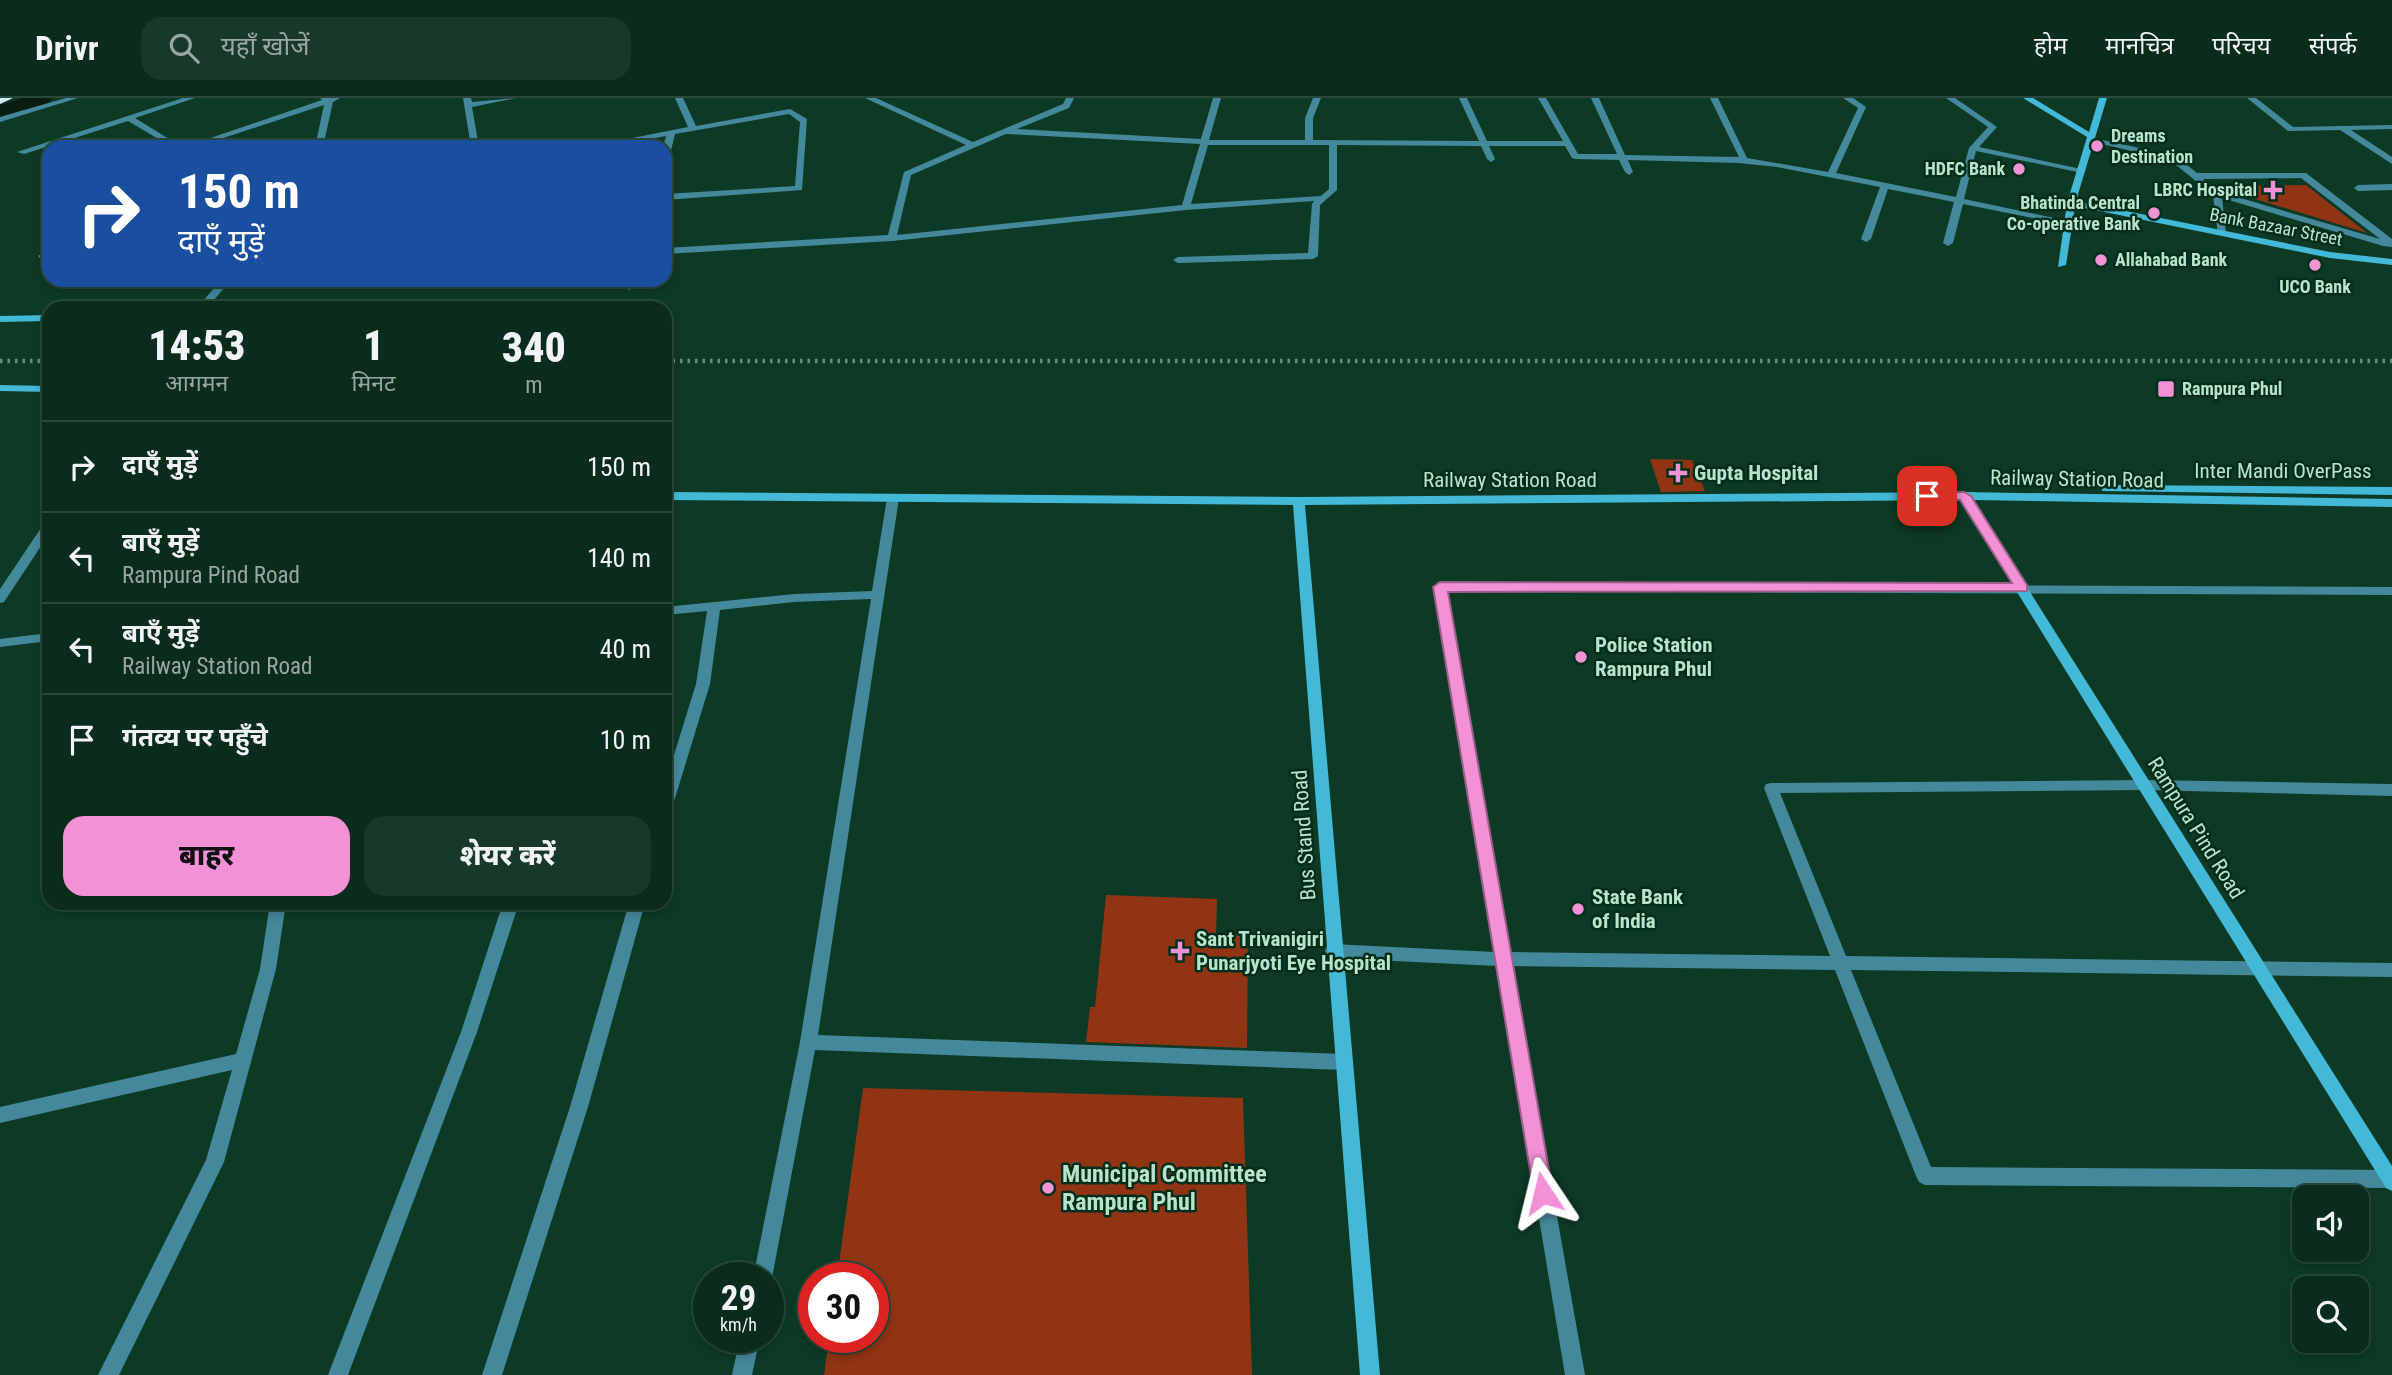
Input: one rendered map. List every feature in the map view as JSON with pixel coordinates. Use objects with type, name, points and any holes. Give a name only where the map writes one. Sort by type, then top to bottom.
[{"type":"highway","points":[[0,100],[7,98]]},
{"type":"street","points":[[0,120],[74,98]]},
{"type":"street","points":[[59,140],[191,98]]},
{"type":"street","points":[[474,140],[468,102],[512,98]]},
{"type":"street","points":[[679,98],[692,129]]},
{"type":"street","points":[[869,98],[974,145]]},
{"type":"street","points":[[892,238],[907,174],[1066,106],[1070,98]]},
{"type":"street","points":[[1186,207],[1217,98]]},
{"type":"street","points":[[1309,142],[1309,118],[1317,98]]},
{"type":"street","points":[[1463,98],[1491,159]]},
{"type":"street","points":[[1542,98],[1575,156],[1744,160],[1831,174],[2068,222]]},
{"type":"street","points":[[1595,98],[1629,172]]},
{"type":"street","points":[[1714,98],[1744,160]]},
{"type":"street","points":[[1831,174],[1862,107],[1847,98]]},
{"type":"street","points":[[1948,243],[1973,148],[1993,127],[1950,98]]},
{"type":"street","points":[[2027,98],[2092,137],[2173,158],[2217,194],[2392,245]]},
{"type":"street","points":[[2062,265],[2071,203],[2103,98]]},
{"type":"street","points":[[2251,98],[2291,129],[2392,127]]},
{"type":"street","points":[[209,140],[330,99]]},
{"type":"street","points":[[321,140],[330,99]]},
{"type":"street","points":[[628,140],[790,111],[804,121],[799,188],[672,197]]},
{"type":"street","points":[[129,118],[166,140]]},
{"type":"street","points":[[2342,128],[2390,158]]},
{"type":"street","points":[[1005,131],[1206,142],[1568,144]]},
{"type":"street","points":[[669,140],[671,132]]},
{"type":"street","points":[[1178,260],[1312,256],[1316,204],[1333,190],[1333,143]]},
{"type":"street","points":[[21,152],[42,145]]},
{"type":"street","points":[[1973,148],[2082,170]]},
{"type":"street","points":[[2195,176],[2303,175],[2392,245]]},
{"type":"street","points":[[1866,239],[1885,185]]},
{"type":"street","points":[[2358,188],[2392,187]]},
{"type":"street","points":[[2217,194],[2221,233]]},
{"type":"street","points":[[672,251],[892,238],[1186,207],[1320,198]]},
{"type":"street","name":"Bank Bazaar Street","points":[[2071,203],[2330,255],[2392,262]]},
{"type":"street","points":[[207,301],[220,287]]},
{"type":"street","points":[[0,319],[42,318]]},
{"type":"street","points":[[0,388],[42,389]]},
{"type":"street","name":"Inter Mandi OverPass","points":[[1964,491],[2392,491]]},
{"type":"street","name":"Railway Station Road","points":[[672,496],[1299,501],[1964,491],[2392,503]]},
{"type":"street","name":"Rampura Pind Road","points":[[1964,491],[2392,1180]]},
{"type":"street","points":[[764,1262],[808,1042],[893,498]]},
{"type":"street","name":"Bus Stand Road","points":[[1299,501],[1333,951],[1370,1375]]},
{"type":"street","points":[[0,599],[42,535]]},
{"type":"street","points":[[1574,1375],[1440,587],[2392,591]]},
{"type":"street","points":[[672,610],[794,598],[876,595]]},
{"type":"street","points":[[672,785],[703,684],[714,607]]},
{"type":"street","points":[[0,643],[42,638]]},
{"type":"street","points":[[2392,790],[2145,785],[1771,788],[1925,1176],[2392,1180]]},
{"type":"street","points":[[108,1375],[215,1162],[268,969],[277,910]]},
{"type":"street","points":[[338,1375],[469,1032],[509,910]]},
{"type":"street","points":[[492,1375],[579,1107],[635,910]]},
{"type":"street","points":[[1333,951],[1502,959],[2392,970]]},
{"type":"street","points":[[808,1042],[1343,1062]]},
{"type":"street","points":[[0,1115],[244,1060]]},
{"type":"street","points":[[742,1375],[747,1353]]},
{"type":"building","points":[[2306,185],[2367,233],[2219,188],[2219,186]]},
{"type":"building","points":[[1650,459],[1692,460],[1705,491],[1661,492]]},
{"type":"building","points":[[1106,895],[1217,899],[1216,933],[1248,934],[1247,1048],[1086,1042],[1090,1007],[1095,1007]]},
{"type":"building","name":"Municipal Committee Rampura Phul","points":[[863,1088],[1243,1098],[1252,1375],[824,1375],[827,1353],[889,1353],[889,1262],[839,1262]]},
{"type":"waterway","points":[[0,111],[43,98]]},
{"type":"railway","points":[[0,361],[42,361]]},
{"type":"railway","points":[[672,361],[2392,361]]},
{"type":"place","name":"Dreams Destination","points":[[2097,146]]},
{"type":"place","name":"HDFC Bank","points":[[2019,169]]},
{"type":"place","name":"LBRC Hospital","points":[[2273,190]]},
{"type":"place","name":"Bhatinda Central Co-operative Bank","points":[[2154,213]]},
{"type":"place","name":"Allahabad Bank","points":[[2101,260]]},
{"type":"place","name":"UCO Bank","points":[[2315,265]]},
{"type":"place","name":"Rampura Phul","points":[[2166,389]]},
{"type":"place","name":"Gupta Hospital","points":[[1678,473]]},
{"type":"place","name":"Police Station Rampura Phul","points":[[1581,657]]},
{"type":"place","name":"State Bank of India","points":[[1578,909]]},
{"type":"place","name":"Sant Trivanigiri Punarjyoti Eye Hospital","points":[[1180,951]]},
{"type":"place","name":"Municipal Committee Rampura Phul","points":[[1048,1188]]},
{"type":"route","points":[[1543,1193],[1440,587],[2022,588],[1964,496],[1927,496]]}]
